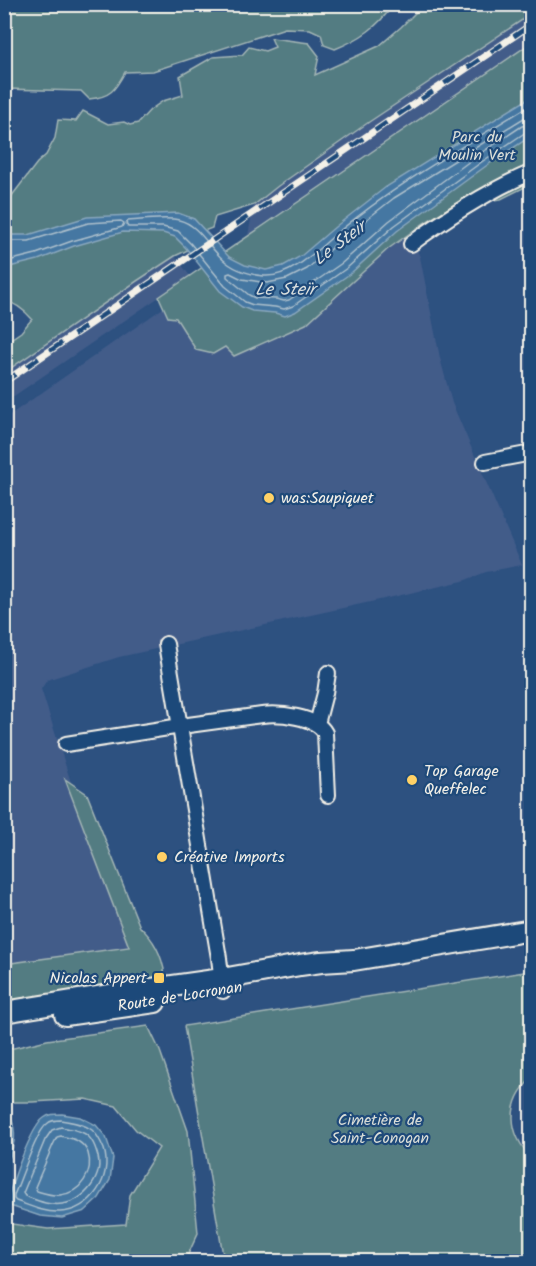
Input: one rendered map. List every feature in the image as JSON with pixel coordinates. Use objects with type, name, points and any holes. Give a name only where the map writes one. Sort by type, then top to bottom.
[{"type":"main road","name":"Route de Locronan","points":[[4,1024],[223,985],[321,962],[354,960],[531,930]]},
{"type":"main road","name":"Route de Locronan","points":[[4,1012],[114,994],[223,985]]},
{"type":"street","points":[[411,244],[475,201],[531,172]]},
{"type":"street","points":[[485,462],[531,453]]},
{"type":"street","points":[[166,644],[223,985]]},
{"type":"street","points":[[317,724],[328,673]]},
{"type":"street","points":[[66,744],[274,714],[303,719],[322,727],[325,733],[328,795]]},
{"type":"shaded area","points":[[531,14],[531,43],[248,235],[254,205],[278,186]]},
{"type":"shaded area","points":[[410,233],[420,257],[440,358],[452,403],[522,565],[486,572],[463,581],[119,657],[47,680],[41,689],[75,795],[87,809],[129,947],[5,964],[4,419],[163,308],[168,317],[176,317],[196,350],[225,346],[234,356],[306,324],[388,249]]},
{"type":"shaded area","points":[[175,256],[190,276],[5,402],[5,372]]},
{"type":"green space","points":[[5,4],[393,5],[368,32],[335,49],[324,45],[321,34],[310,29],[285,28],[153,71],[125,72],[112,92],[89,99],[81,91],[5,89]]},
{"type":"green space","points":[[423,5],[531,5],[531,14],[369,122],[254,205],[215,217],[212,228],[196,234],[188,250],[137,281],[5,372],[5,343],[21,332],[32,319],[20,308],[5,301],[4,206],[37,163],[46,155],[55,138],[58,120],[76,121],[83,111],[108,124],[138,123],[150,110],[163,101],[183,95],[180,76],[213,57],[242,55],[249,47],[265,51],[275,47],[271,38],[309,43],[319,56],[315,75],[379,46]]},
{"type":"green space","name":"Parc du Moulin Vert","points":[[531,43],[531,184],[501,199],[455,204],[388,249],[306,324],[234,356],[225,347],[213,354],[196,350],[176,318],[168,317],[159,297]]},
{"type":"green space","points":[[65,779],[87,794],[140,927],[157,948],[165,975],[5,1005],[4,964],[129,947]]},
{"type":"green space","name":"Cimetière de Saint-Conogan","points":[[531,971],[531,1079],[517,1098],[513,1118],[518,1138],[531,1157],[531,1261],[512,1261],[513,1258],[495,1262],[224,1261],[184,1026]]},
{"type":"green space","points":[[148,1026],[160,1051],[188,1131],[198,1233],[185,1261],[5,1261],[5,1223],[48,1229],[126,1224],[130,1195],[159,1148],[136,1130],[116,1106],[85,1099],[5,1102],[5,1050],[47,1040]]},
{"type":"water","name":"Le Steïr","points":[[531,97],[531,136],[397,231],[351,273],[295,312],[285,316],[252,311],[242,307],[220,291],[175,237],[163,233],[123,232],[74,246],[38,260],[5,268],[5,235],[28,235],[87,217],[178,213],[194,219],[229,257],[245,265],[266,270],[283,266],[301,256],[386,187]]},
{"type":"water","points":[[62,1114],[80,1117],[96,1125],[106,1137],[113,1158],[110,1180],[99,1198],[85,1211],[62,1218],[40,1216],[7,1205],[16,1172],[33,1133],[46,1117]]},
{"type":"water","points":[[5,1116],[10,1116],[14,1138],[5,1172]]},
{"type":"railway","points":[[4,382],[532,24]]},
{"type":"place","name":"was:Saupiquet","points":[[269,498]]},
{"type":"place","name":"Top Garage Queffelec","points":[[412,780]]},
{"type":"place","name":"Créative Imports","points":[[162,857]]},
{"type":"place","name":"Nicolas Appert","points":[[159,978]]},
{"type":"water label","name":"Le Steir","points":[[340,244]]}]
